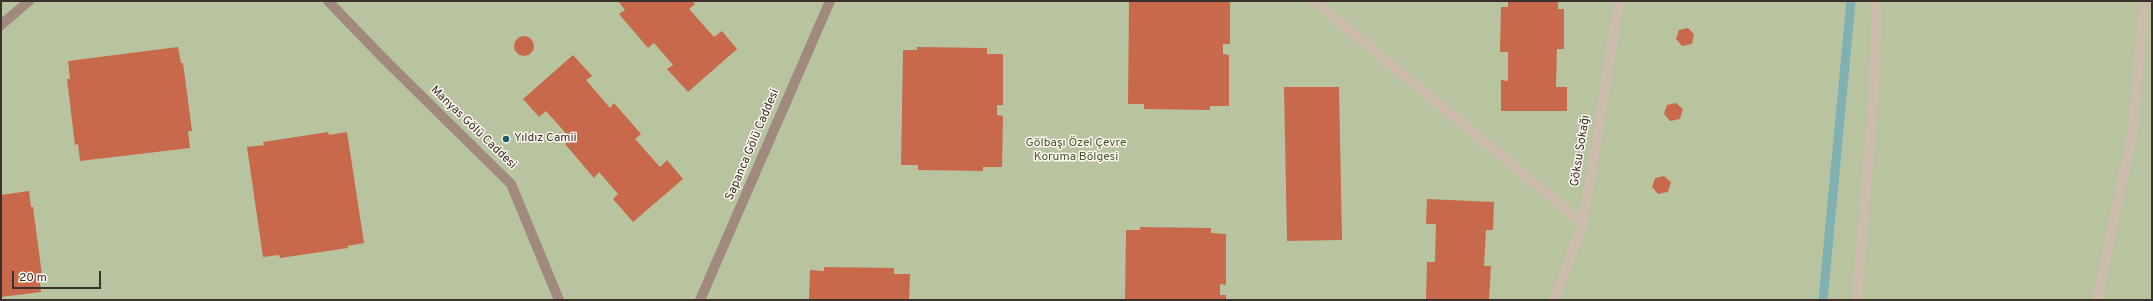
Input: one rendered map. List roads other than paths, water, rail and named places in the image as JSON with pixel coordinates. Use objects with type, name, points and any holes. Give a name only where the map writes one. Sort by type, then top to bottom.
[{"type":"street","points":[[1,25],[29,1]]},
{"type":"street","name":"Manyas Gölü Caddesi","points":[[328,1],[386,61],[511,184],[559,300]]},
{"type":"street","name":"Sapanca Gölü Caddesi","points":[[700,300],[830,1]]},
{"type":"street","points":[[1314,1],[1583,224]]},
{"type":"street","name":"Göksu Sokağı","points":[[1554,300],[1583,224],[1619,1]]},
{"type":"street","points":[[1857,300],[1874,90],[1877,1]]},
{"type":"street","points":[[2097,300],[2133,130],[2144,1]]},
{"type":"waterway","points":[[1823,300],[1851,1]]},
{"type":"place","name":"Yıldız Camii","points":[[506,139]]},
{"type":"park label","name":"Gölbaşı Özel Çevre Koruma Bölgesi","points":[[1076,151]]}]
